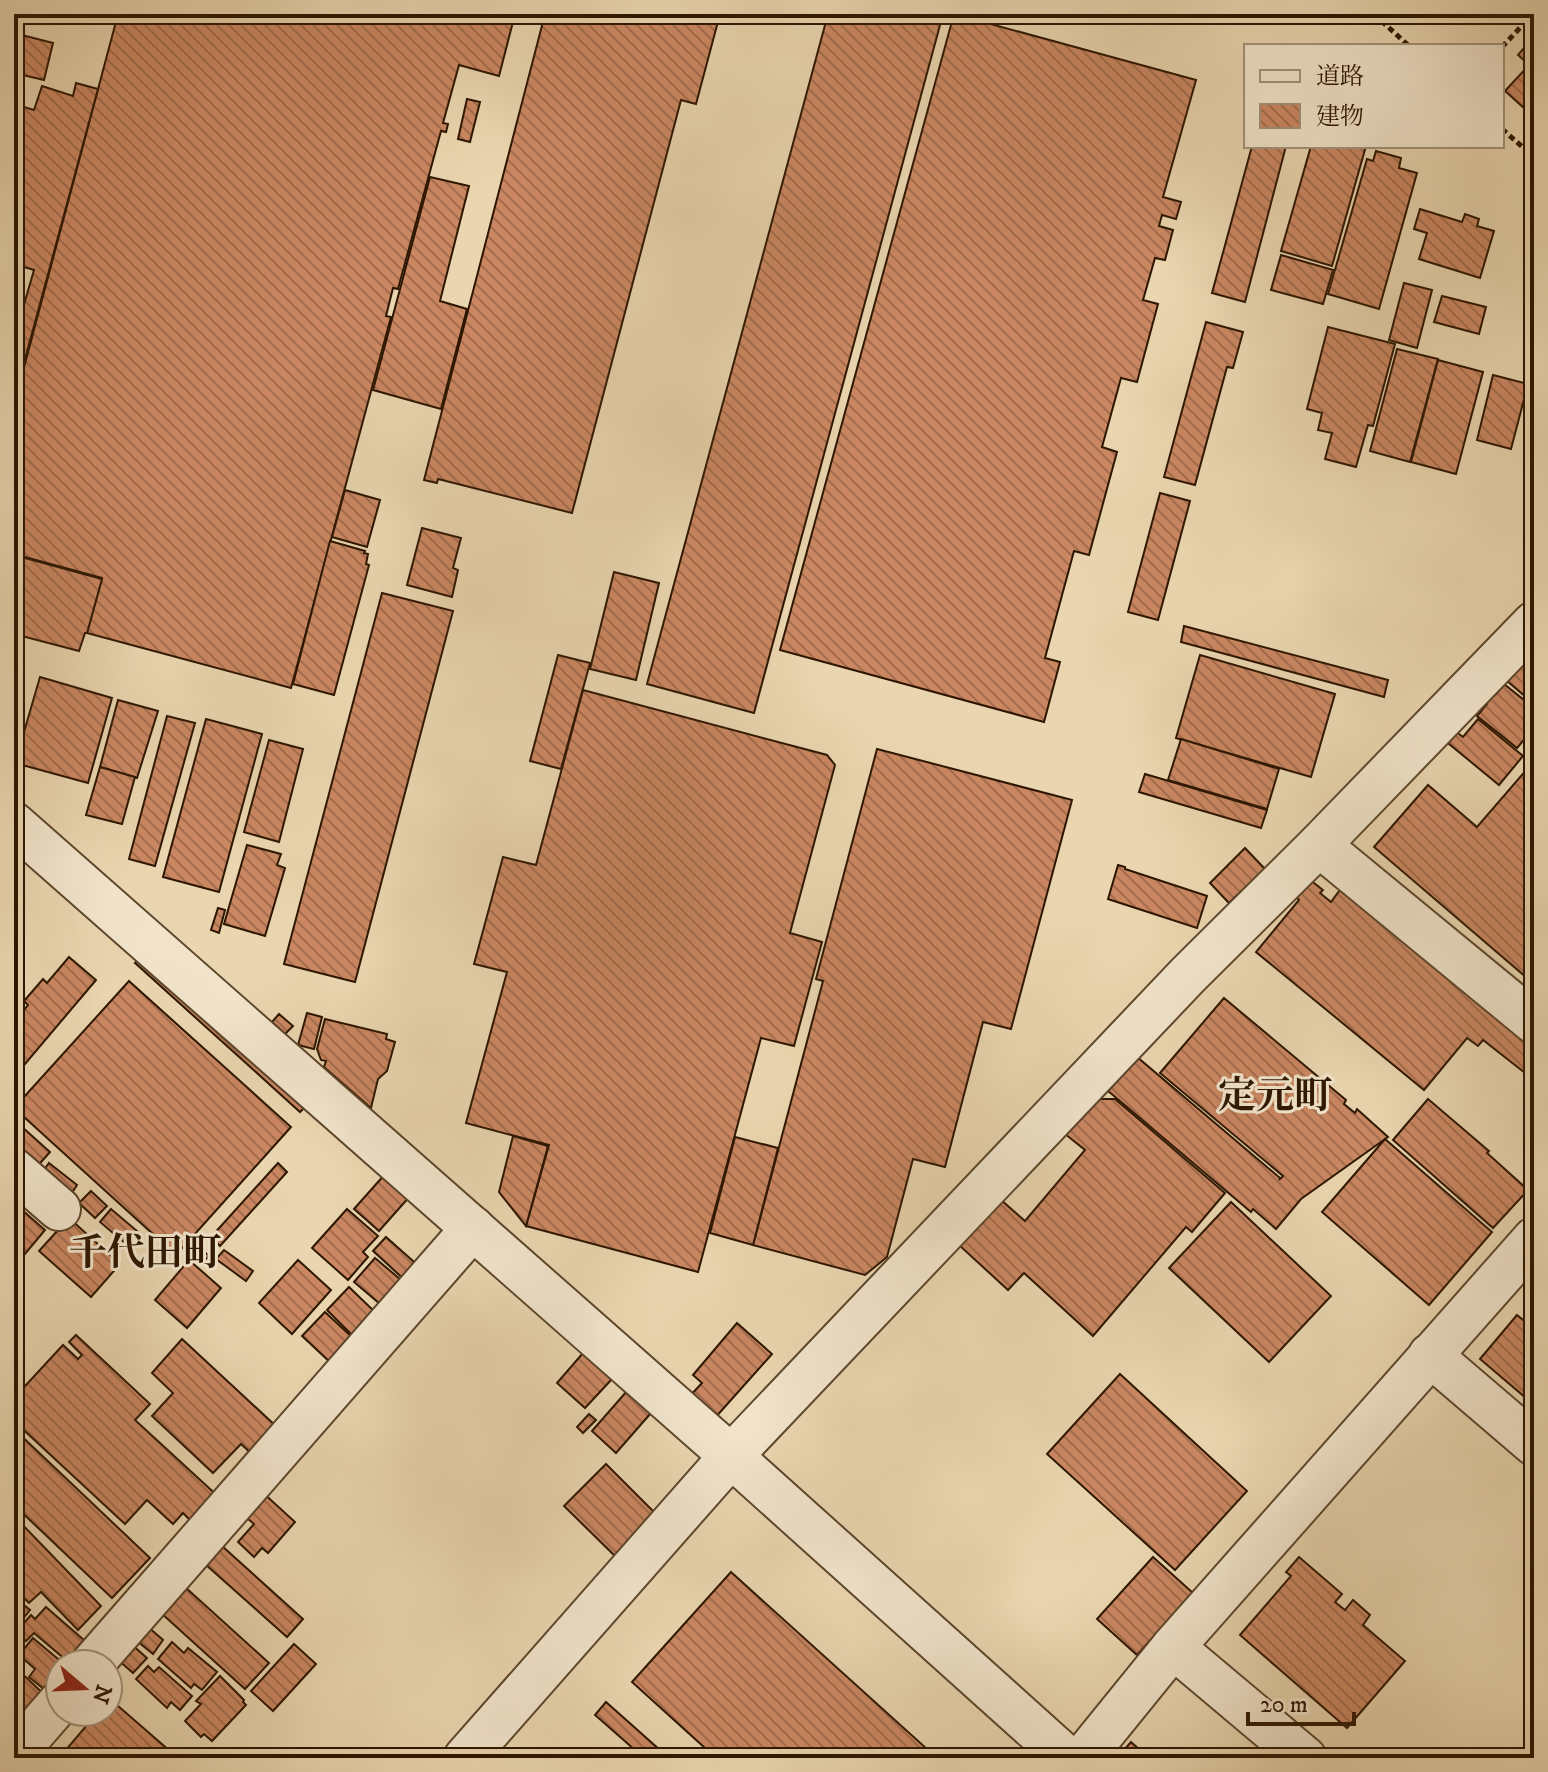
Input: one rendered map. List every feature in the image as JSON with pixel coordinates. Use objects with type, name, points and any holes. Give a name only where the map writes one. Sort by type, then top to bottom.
[{"type":"street","points":[[465,1758],[731,1456],[1177,987],[1533,627]]},
{"type":"street","points":[[18,835],[473,1228],[1067,1758]]},
{"type":"street","points":[[1319,845],[1534,1022]]},
{"type":"street","points":[[14,1170],[59,1209]]},
{"type":"street","points":[[106,1648],[473,1228]]},
{"type":"street","points":[[1083,1758],[1173,1647],[1534,1239]]},
{"type":"street","points":[[1430,1355],[1534,1444]]},
{"type":"street","points":[[1173,1647],[1305,1758]]},
{"type":"street","points":[[14,1755],[44,1720]]},
{"type":"path","points":[[1374,14],[1407,44]]},
{"type":"path","points":[[1504,45],[1533,14]]},
{"type":"path","points":[[1504,131],[1534,157]]},
{"type":"building","points":[[118,14],[515,14],[499,76],[459,65],[443,123],[448,124],[446,132],[441,131],[398,289],[393,288],[386,316],[391,317],[291,688],[87,633],[102,578],[14,554],[14,405]]},
{"type":"building","points":[[545,14],[720,14],[696,104],[681,100],[572,513],[438,479],[437,483],[424,480]]},
{"type":"building","points":[[828,14],[943,14],[754,713],[647,684]]},
{"type":"building","points":[[954,14],[1196,80],[1163,197],[1181,202],[1176,219],[1162,215],[1159,226],[1173,230],[1165,260],[1155,258],[1143,300],[1158,304],[1137,382],[1121,378],[1102,447],[1117,452],[1089,555],[1074,551],[1045,658],[1060,662],[1044,722],[780,650]]},
{"type":"building","points":[[14,33],[53,43],[44,80],[14,73]]},
{"type":"building","points":[[1534,36],[1534,117],[1505,91],[1529,65],[1518,55]]},
{"type":"building","points":[[76,83],[98,89],[14,400],[14,313],[21,315],[34,270],[14,264],[14,104],[34,110],[42,86],[73,96]]},
{"type":"building","points":[[467,99],[480,102],[470,142],[458,139]]},
{"type":"building","points":[[1251,148],[1285,148],[1245,302],[1212,293]]},
{"type":"building","points":[[1310,148],[1365,148],[1332,266],[1281,251]]},
{"type":"building","points":[[1376,151],[1401,158],[1399,168],[1417,173],[1379,309],[1328,294],[1367,159],[1373,161]]},
{"type":"building","points":[[430,177],[469,186],[440,301],[467,309],[441,409],[373,390]]},
{"type":"building","points":[[1420,209],[1462,222],[1465,214],[1479,219],[1477,226],[1494,231],[1480,278],[1419,259],[1427,233],[1414,229]]},
{"type":"building","points":[[1281,255],[1333,270],[1323,304],[1271,290]]},
{"type":"building","points":[[1404,283],[1432,290],[1417,348],[1389,340]]},
{"type":"building","points":[[1442,296],[1486,307],[1479,334],[1434,322]]},
{"type":"building","points":[[1206,322],[1243,332],[1233,368],[1227,367],[1195,485],[1164,477]]},
{"type":"building","points":[[1328,327],[1395,344],[1373,426],[1368,425],[1356,467],[1325,459],[1332,433],[1318,430],[1322,413],[1307,409]]},
{"type":"building","points":[[1397,349],[1438,359],[1410,462],[1370,451]]},
{"type":"building","points":[[1438,360],[1483,372],[1456,474],[1411,462]]},
{"type":"building","points":[[1493,375],[1528,384],[1511,449],[1477,440]]},
{"type":"building","points":[[345,490],[380,500],[367,547],[332,537]]},
{"type":"building","points":[[1160,493],[1190,501],[1158,620],[1128,612]]},
{"type":"building","points":[[422,528],[461,538],[453,568],[458,570],[452,597],[407,585]]},
{"type":"building","points":[[330,541],[365,551],[368,554],[366,564],[369,565],[334,695],[293,684]]},
{"type":"building","points":[[14,555],[102,579],[79,651],[14,634]]},
{"type":"building","points":[[614,572],[659,583],[636,680],[590,669]]},
{"type":"building","points":[[382,593],[453,611],[355,982],[284,964]]},
{"type":"building","points":[[1184,626],[1388,680],[1384,697],[1181,642]]},
{"type":"building","points":[[1534,650],[1534,704],[1507,681]]},
{"type":"building","points":[[558,655],[590,663],[561,769],[530,761]]},
{"type":"building","points":[[1200,655],[1335,694],[1311,777],[1176,738]]},
{"type":"building","points":[[40,677],[112,698],[88,783],[15,763]]},
{"type":"building","points":[[1504,684],[1534,708],[1534,728],[1517,748],[1477,716],[1492,692],[1495,695]]},
{"type":"building","points":[[583,690],[827,755],[835,765],[790,933],[822,942],[794,1046],[761,1038],[698,1272],[526,1226],[549,1145],[466,1123],[507,972],[474,964],[503,857],[536,865]]},
{"type":"building","points":[[118,700],[158,711],[137,778],[100,767]]},
{"type":"building","points":[[167,716],[195,723],[155,866],[129,859]]},
{"type":"building","points":[[206,719],[262,734],[219,892],[163,877]]},
{"type":"building","points":[[1478,719],[1523,756],[1499,785],[1443,739],[1451,728],[1463,737]]},
{"type":"building","points":[[1181,739],[1279,769],[1267,809],[1168,780]]},
{"type":"building","points":[[269,740],[303,749],[279,842],[244,832]]},
{"type":"building","points":[[877,749],[1072,800],[1011,1029],[983,1022],[945,1167],[913,1159],[887,1257],[865,1275],[753,1245],[823,981],[816,979]]},
{"type":"building","points":[[1534,761],[1534,970],[1527,978],[1374,847],[1428,785],[1477,827]]},
{"type":"building","points":[[100,767],[135,777],[122,824],[86,815]]},
{"type":"building","points":[[1145,774],[1267,810],[1261,828],[1139,792]]},
{"type":"building","points":[[247,845],[281,854],[277,865],[285,868],[265,936],[224,924]]},
{"type":"building","points":[[1245,848],[1265,869],[1229,903],[1210,883]]},
{"type":"building","points":[[1118,865],[1207,896],[1197,928],[1108,899]]},
{"type":"building","points":[[1309,879],[1323,890],[1320,893],[1331,902],[1342,887],[1534,1046],[1534,1080],[1483,1040],[1478,1046],[1467,1038],[1424,1090],[1256,952],[1299,900],[1295,896]]},
{"type":"building","points":[[218,908],[225,910],[219,933],[211,930]]},
{"type":"building","points":[[143,955],[308,1104],[300,1112],[135,963]]},
{"type":"building","points":[[69,957],[96,980],[14,1077],[14,1010],[20,1015],[28,1005],[24,1001],[43,979],[47,983]]},
{"type":"building","points":[[129,981],[291,1127],[176,1255],[14,1108]]},
{"type":"building","points":[[1224,998],[1346,1100],[1344,1104],[1355,1113],[1357,1109],[1388,1137],[1301,1199],[1276,1229],[1253,1209],[1251,1212],[1108,1091],[1137,1057],[1279,1180],[1283,1176],[1160,1073]]},
{"type":"building","points":[[307,1013],[322,1017],[314,1049],[298,1045]]},
{"type":"building","points":[[279,1014],[293,1026],[285,1034],[272,1022]]},
{"type":"building","points":[[325,1019],[387,1034],[386,1039],[395,1042],[387,1071],[378,1079],[371,1108],[324,1067],[326,1061],[321,1060],[317,1049]]},
{"type":"building","points":[[1096,1099],[1115,1099],[1225,1193],[1192,1232],[1186,1227],[1093,1336],[1024,1273],[1008,1290],[959,1245],[1001,1200],[1025,1221],[1085,1150],[1065,1134]]},
{"type":"building","points":[[1428,1099],[1489,1151],[1487,1153],[1528,1190],[1493,1228],[1393,1140]]},
{"type":"building","points":[[21,1126],[50,1152],[34,1170],[14,1151],[14,1134]]},
{"type":"building","points":[[513,1136],[548,1146],[526,1226],[499,1192]]},
{"type":"building","points":[[735,1137],[778,1148],[753,1245],[710,1233]]},
{"type":"building","points":[[1385,1139],[1492,1232],[1429,1305],[1322,1212]]},
{"type":"building","points":[[49,1163],[77,1185],[70,1196],[41,1174]]},
{"type":"building","points":[[278,1163],[287,1172],[220,1246],[211,1237]]},
{"type":"building","points":[[386,1173],[411,1195],[379,1231],[354,1209]]},
{"type":"building","points":[[91,1191],[107,1206],[95,1218],[79,1203]]},
{"type":"building","points":[[1231,1202],[1331,1296],[1269,1362],[1169,1268]]},
{"type":"building","points":[[14,1203],[45,1230],[14,1267]]},
{"type":"building","points":[[111,1209],[137,1231],[126,1244],[100,1222]]},
{"type":"building","points":[[347,1209],[378,1236],[363,1252],[368,1257],[348,1280],[312,1248]]},
{"type":"building","points":[[69,1218],[120,1264],[91,1297],[39,1251]]},
{"type":"building","points":[[386,1237],[421,1268],[408,1283],[373,1251]]},
{"type":"building","points":[[197,1245],[209,1256],[203,1262],[192,1250]]},
{"type":"building","points":[[224,1250],[253,1271],[246,1281],[216,1259]]},
{"type":"building","points":[[375,1258],[407,1285],[386,1309],[354,1282]]},
{"type":"building","points":[[189,1260],[221,1288],[187,1328],[155,1300]]},
{"type":"building","points":[[298,1260],[331,1290],[292,1334],[259,1303]]},
{"type":"building","points":[[349,1287],[378,1315],[355,1338],[327,1310]]},
{"type":"building","points":[[325,1312],[354,1339],[332,1364],[302,1336]]},
{"type":"building","points":[[1517,1315],[1534,1329],[1534,1405],[1480,1359]]},
{"type":"building","points":[[737,1323],[772,1354],[714,1419],[689,1397],[702,1383],[693,1375]]},
{"type":"building","points":[[76,1335],[150,1404],[135,1420],[221,1499],[196,1526],[183,1513],[173,1524],[147,1500],[125,1524],[14,1421],[14,1409],[20,1403],[14,1398],[63,1345],[78,1359],[82,1355],[69,1342]]},
{"type":"building","points":[[182,1339],[277,1427],[252,1454],[241,1444],[213,1473],[152,1416],[173,1393],[152,1373]]},
{"type":"building","points":[[583,1353],[612,1379],[585,1408],[557,1383]]},
{"type":"building","points":[[1120,1374],[1247,1491],[1175,1570],[1047,1454]]},
{"type":"building","points":[[627,1391],[651,1413],[616,1453],[592,1431]]},
{"type":"building","points":[[589,1414],[596,1420],[583,1433],[577,1427]]},
{"type":"building","points":[[14,1429],[150,1558],[112,1598],[14,1505]]},
{"type":"building","points":[[606,1464],[660,1518],[619,1560],[564,1506]]},
{"type":"building","points":[[261,1491],[295,1522],[268,1553],[262,1548],[254,1557],[238,1542],[254,1524],[241,1513]]},
{"type":"building","points":[[14,1516],[101,1606],[78,1630],[41,1592],[29,1603],[14,1589]]},
{"type":"building","points":[[222,1546],[303,1619],[287,1637],[206,1565]]},
{"type":"building","points":[[1153,1557],[1193,1593],[1137,1655],[1097,1619]]},
{"type":"building","points":[[1299,1557],[1342,1594],[1335,1602],[1345,1610],[1353,1600],[1370,1615],[1363,1625],[1405,1661],[1347,1728],[1240,1635],[1291,1576],[1286,1572]]},
{"type":"building","points":[[731,1572],[927,1749],[919,1758],[716,1758],[632,1682]]},
{"type":"building","points":[[185,1587],[269,1663],[245,1689],[161,1613]]},
{"type":"building","points":[[14,1597],[30,1610],[14,1630]]},
{"type":"building","points":[[46,1607],[84,1640],[77,1648],[52,1648],[34,1633],[26,1641],[16,1632],[31,1615],[35,1619]]},
{"type":"building","points":[[147,1626],[163,1640],[153,1654],[136,1640]]},
{"type":"building","points":[[33,1638],[45,1648],[44,1689],[29,1677],[35,1669],[19,1655]]},
{"type":"building","points":[[172,1642],[184,1653],[188,1648],[217,1672],[202,1690],[194,1684],[191,1688],[158,1659]]},
{"type":"building","points":[[130,1643],[147,1658],[133,1673],[124,1665],[124,1649]]},
{"type":"building","points":[[294,1644],[316,1664],[273,1711],[251,1691]]},
{"type":"building","points":[[14,1666],[44,1694],[44,1706],[32,1719],[14,1701]]},
{"type":"building","points":[[148,1666],[154,1672],[159,1667],[192,1696],[180,1710],[171,1702],[167,1708],[136,1679]]},
{"type":"building","points":[[220,1676],[246,1705],[212,1741],[204,1734],[201,1737],[185,1721],[201,1704],[196,1701]]},
{"type":"building","points":[[606,1702],[669,1758],[644,1758],[595,1715]]},
{"type":"building","points":[[124,1711],[178,1758],[59,1758],[84,1728],[124,1728]]},
{"type":"building","points":[[1131,1742],[1149,1758],[1117,1758]]},
{"type":"district","name":"定元町","points":[[1275,1095]]},
{"type":"district","name":"千代田町","points":[[145,1252]]}]
